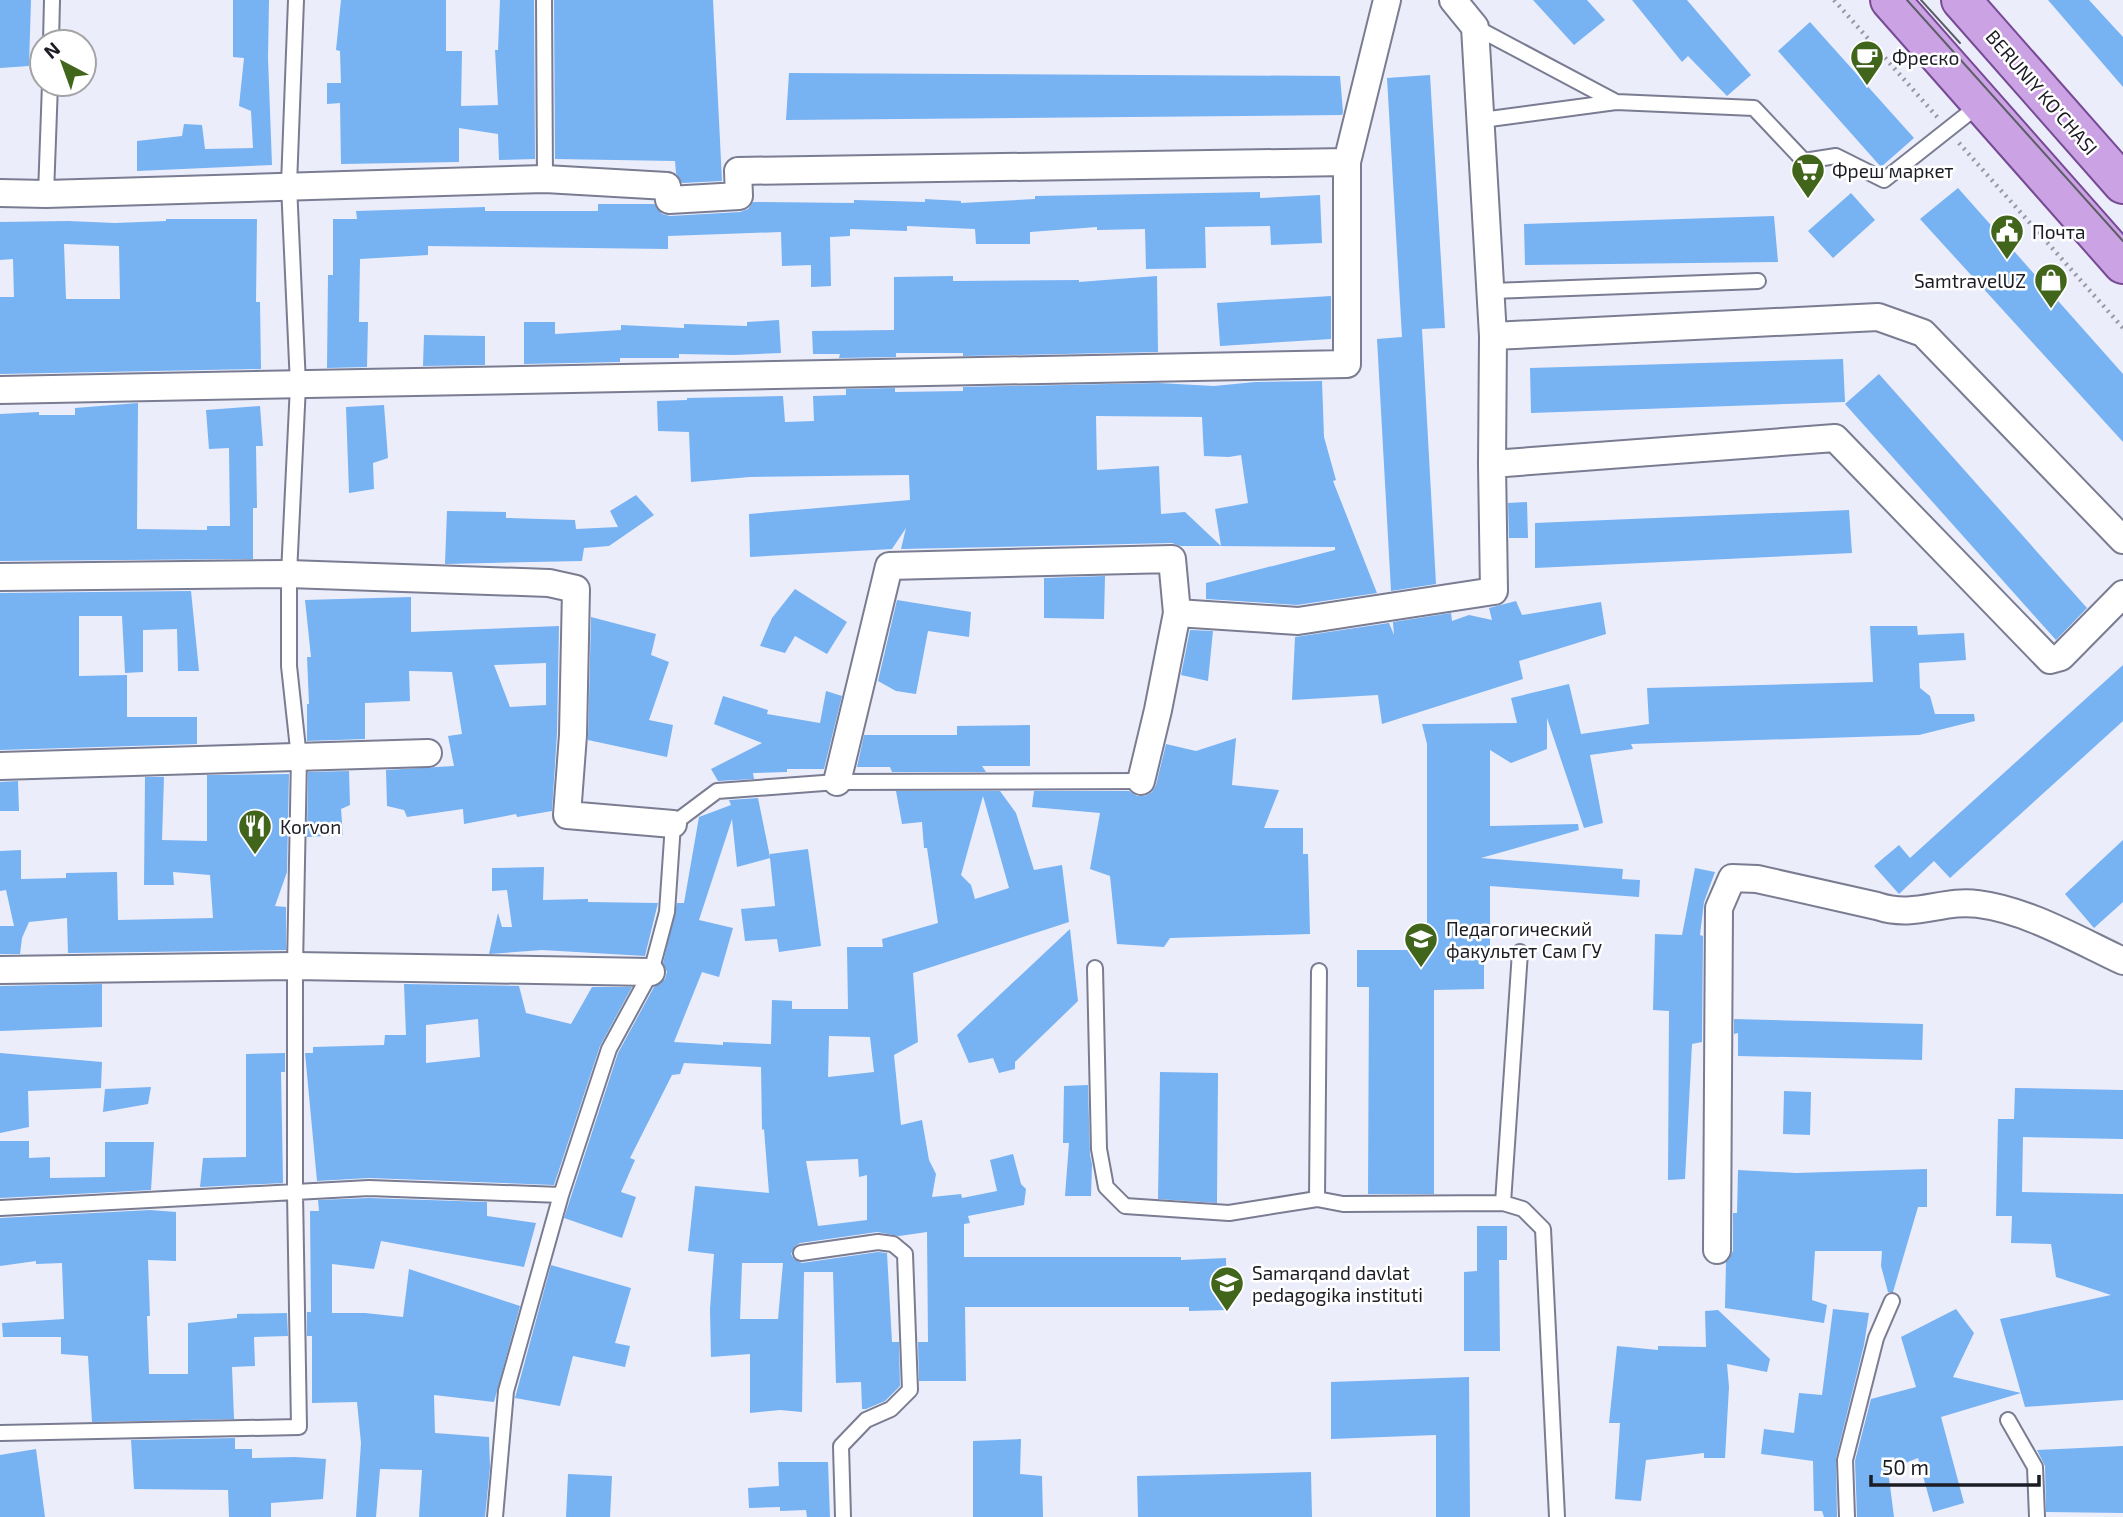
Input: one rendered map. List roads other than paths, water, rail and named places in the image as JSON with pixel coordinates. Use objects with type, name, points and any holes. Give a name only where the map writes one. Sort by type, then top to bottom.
[{"type":"main road","points":[[1890,0],[2123,264]]},
{"type":"main road","name":"BERUNIY KO'CHASI","points":[[1961,0],[2123,184]]},
{"type":"street","points":[[0,390],[1347,364],[1347,162],[1387,0]]},
{"type":"street","points":[[1177,613],[1298,621],[1494,591],[1493,336],[1482,120],[1475,27],[1453,0]]},
{"type":"street","points":[[0,193],[47,194],[545,179],[667,186],[669,200],[739,196],[738,171],[1347,162]]},
{"type":"street","points":[[1493,336],[1878,317],[1923,334],[2123,540]]},
{"type":"street","points":[[1492,464],[1835,438],[2050,660],[2061,657],[2123,594]]},
{"type":"street","points":[[837,782],[889,566],[1172,559],[1177,613],[1141,781]]},
{"type":"street","points":[[0,577],[289,574],[549,583],[576,589],[573,735],[567,815],[673,824]]},
{"type":"street","points":[[0,766],[428,753]]},
{"type":"street","points":[[1717,1250],[1719,908],[1732,878],[1757,879],[1895,912],[1975,903],[2007,909],[2123,961]]},
{"type":"street","points":[[0,970],[295,966],[651,972]]},
{"type":"lane","points":[[51,28],[52,0]]},
{"type":"lane","points":[[0,1433],[299,1427],[295,966],[299,758],[289,666],[289,574],[298,385],[289,185],[296,0]]},
{"type":"lane","points":[[544,0],[545,179]]},
{"type":"lane","points":[[1475,27],[1616,102]]},
{"type":"lane","points":[[47,194],[50,98]]},
{"type":"lane","points":[[1482,120],[1616,102],[1754,108],[1804,161],[1836,156],[1884,180],[1980,104]]},
{"type":"lane","points":[[1491,291],[1758,281]]},
{"type":"lane","points":[[495,1517],[506,1391],[561,1195],[609,1049],[651,972],[667,912],[673,824],[717,791],[837,782],[1141,781]]},
{"type":"lane","points":[[1503,1203],[1520,952]]},
{"type":"lane","points":[[1096,968],[1100,1149],[1106,1187],[1125,1206],[1229,1213],[1317,1199],[1343,1203],[1503,1203],[1522,1209],[1543,1229],[1557,1517]]},
{"type":"lane","points":[[1317,1199],[1319,971]]},
{"type":"lane","points":[[0,1208],[369,1188],[561,1195]]},
{"type":"lane","points":[[801,1253],[878,1242],[893,1244],[905,1254],[910,1390],[891,1409],[866,1420],[841,1446],[843,1517]]},
{"type":"lane","points":[[1847,1517],[1845,1460],[1876,1338],[1892,1301]]},
{"type":"lane","points":[[2008,1420],[2035,1467],[2037,1517]]},
{"type":"tram line","points":[[1907,0],[2123,241]]},
{"type":"tram line","points":[[1921,0],[1960,43]]},
{"type":"place","name":"Фреско","points":[[1867,87]]},
{"type":"place","name":"Фреш маркет","points":[[1808,200]]},
{"type":"place","name":"Почта","points":[[2007,261]]},
{"type":"place","name":"SamtravelUZ","points":[[2051,310]]},
{"type":"place","name":"Korvon","points":[[255,856]]},
{"type":"place","name":"Педагогический факультет Сам ГУ","points":[[1421,969]]},
{"type":"place","name":"Samarqand davlat pedagogika instituti","points":[[1227,1313]]}]
